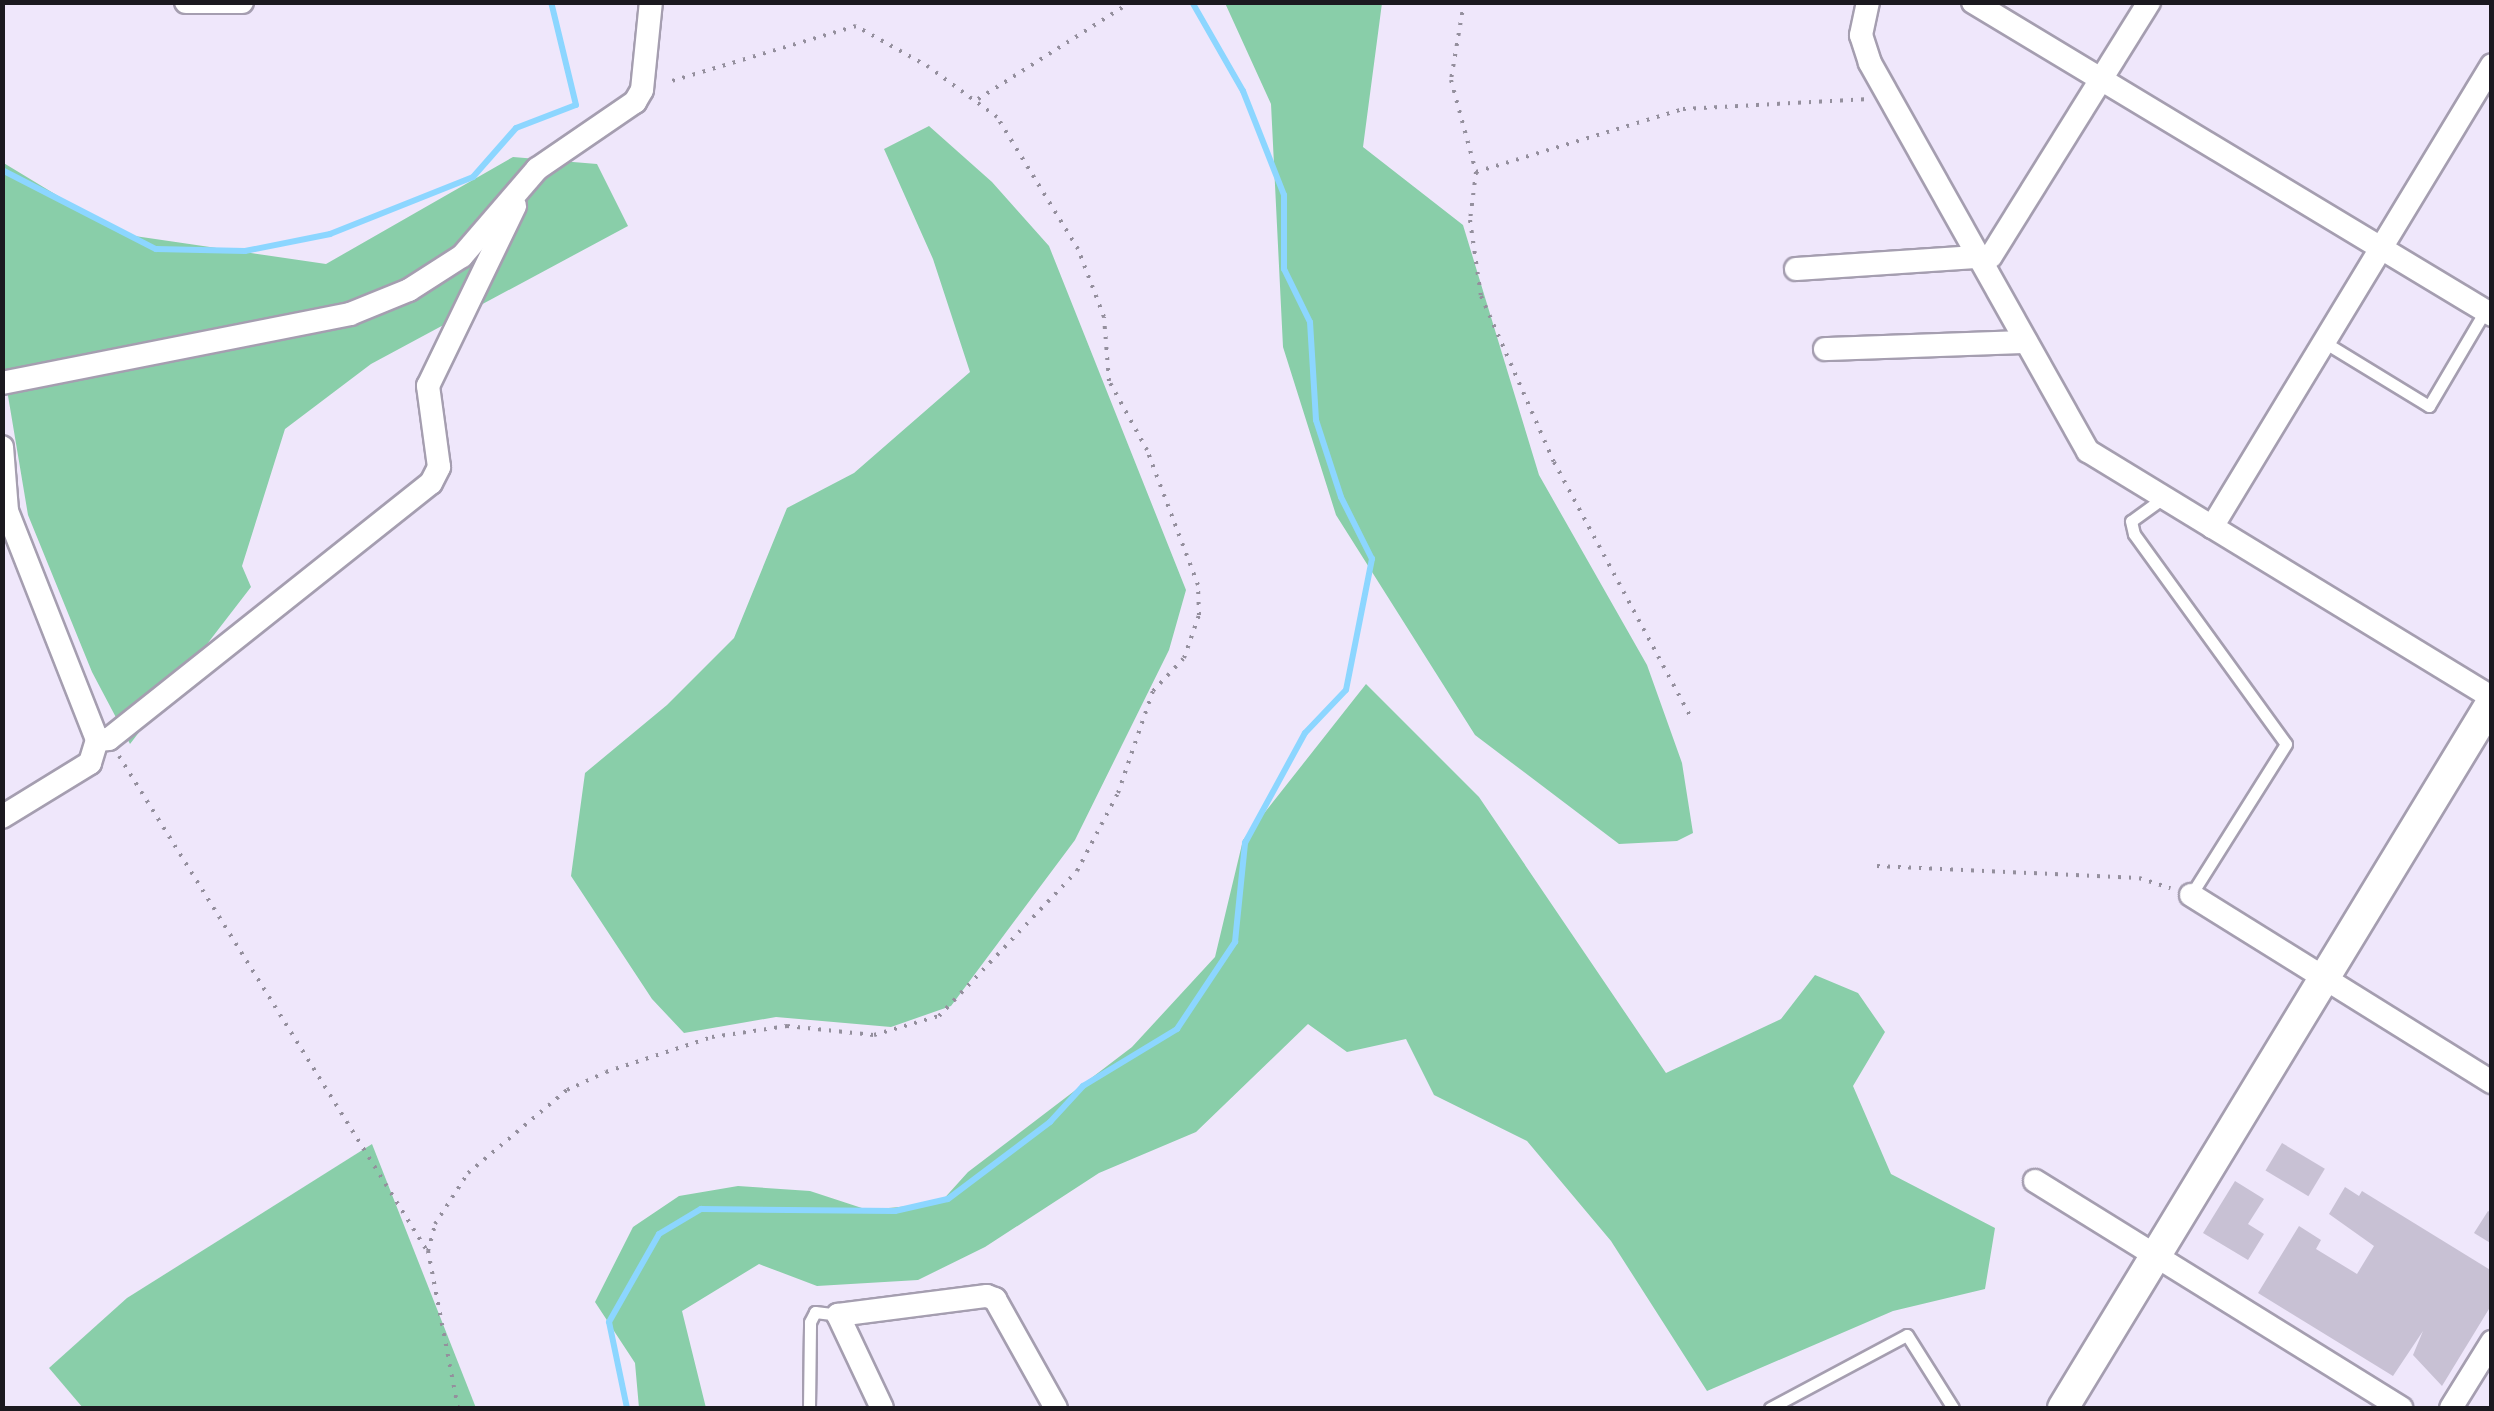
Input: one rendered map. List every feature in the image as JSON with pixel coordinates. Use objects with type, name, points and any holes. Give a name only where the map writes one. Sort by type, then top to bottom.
[{"type":"street","points":[[186,2],[242,2]]},
{"type":"street","points":[[2,383],[350,314],[409,290],[462,256],[527,180],[642,90],[651,2]]},
{"type":"street","points":[[1868,2],[1861,35],[1889,98],[2088,451],[2492,700],[2063,1408]]},
{"type":"street","points":[[1974,2],[2488,313]]},
{"type":"street","points":[[1796,270],[1980,262],[1992,256],[2149,2]]},
{"type":"street","points":[[2212,527],[2492,65]]},
{"type":"street","points":[[2,817],[90,763],[103,740],[431,483],[440,467],[428,386],[527,180]]},
{"type":"street","points":[[1825,349],[2026,342]]},
{"type":"street","points":[[2,447],[7,511],[103,740]]},
{"type":"street","points":[[2191,895],[2492,1082]]},
{"type":"street","points":[[2035,1181],[2401,1408]]},
{"type":"street","points":[[882,1408],[838,1316],[995,1300],[1056,1408]]},
{"type":"street","points":[[2451,1408],[2492,1342]]},
{"type":"lane","points":[[2324,342],[2429,406],[2488,313]]},
{"type":"lane","points":[[2164,498],[2131,521],[2134,534],[2286,744],[2191,895]]},
{"type":"lane","points":[[809,1408],[810,1322],[815,1312],[838,1316]]},
{"type":"lane","points":[[1770,1408],[1907,1336],[1953,1408]]},
{"type":"path","points":[[978,99],[1131,2]]},
{"type":"path","points":[[1464,2],[1451,80],[1476,172],[1470,220],[1481,296],[1554,462],[1691,718]]},
{"type":"path","points":[[428,1252],[435,1224],[468,1173],[566,1090],[712,1038],[787,1026],[874,1035],[916,1028],[939,1016],[1077,871],[1118,792],[1153,691],[1184,658],[1199,615],[1198,585],[1148,450],[1108,381],[1098,300],[1078,249],[997,117],[978,99],[856,26],[642,90]]},
{"type":"path","points":[[1476,172],[1683,109],[1889,98]]},
{"type":"path","points":[[103,740],[428,1252],[458,1408]]},
{"type":"path","points":[[1876,866],[2139,878],[2191,895]]},
{"type":"green space","points":[[1225,3],[1382,3],[1363,147],[1463,225],[1539,475],[1647,665],[1682,763],[1693,833],[1677,841],[1619,844],[1475,735],[1336,515],[1283,347],[1271,104]]},
{"type":"green space","points":[[929,126],[992,182],[1049,246],[1186,590],[1169,650],[1075,840],[951,1006],[891,1027],[776,1017],[684,1033],[652,999],[571,876],[585,773],[667,705],[734,638],[787,508],[854,473],[970,372],[933,259],[884,149]]},
{"type":"green space","points":[[513,157],[597,164],[628,226],[371,364],[285,429],[242,566],[251,587],[130,744],[92,672],[28,515],[3,366],[2,162],[121,234],[326,264]]},
{"type":"green space","points":[[1366,684],[1479,797],[1666,1073],[1781,1019],[1815,975],[1858,993],[1885,1032],[1853,1086],[1891,1174],[1995,1228],[1985,1289],[1893,1311],[1707,1391],[1611,1241],[1527,1141],[1434,1095],[1406,1039],[1347,1052],[1308,1024],[1196,1132],[1099,1173],[985,1247],[918,1280],[817,1286],[759,1264],[682,1311],[706,1408],[639,1408],[635,1363],[595,1302],[633,1227],[679,1196],[738,1186],[810,1191],[868,1210],[940,1203],[968,1172],[1132,1047],[1215,957],[1243,840]]},
{"type":"green space","points":[[372,1144],[476,1408],[83,1408],[49,1368],[127,1298]]},
{"type":"building","points":[[2282,1143],[2325,1169],[2308,1196],[2266,1170]]},
{"type":"building","points":[[2235,1181],[2264,1199],[2248,1224],[2264,1234],[2248,1260],[2203,1233]]},
{"type":"building","points":[[2345,1187],[2359,1196],[2362,1191],[2492,1271],[2492,1304],[2442,1386],[2413,1355],[2423,1331],[2393,1376],[2258,1293],[2299,1226],[2321,1240],[2316,1249],[2357,1274],[2374,1246],[2329,1214]]},
{"type":"building","points":[[2488,1211],[2492,1213],[2492,1244],[2474,1233]]},
{"type":"waterway","points":[[2,170],[156,249],[245,251],[330,234],[473,177],[516,128],[576,105],[551,2]]},
{"type":"waterway","points":[[627,1408],[609,1322],[659,1234],[701,1209],[895,1211],[948,1199],[1050,1122],[1083,1086],[1177,1029],[1235,942],[1245,843],[1305,733],[1346,690],[1372,559],[1341,497],[1316,420],[1310,322],[1284,269],[1284,195],[1243,91],[1192,2]]}]
